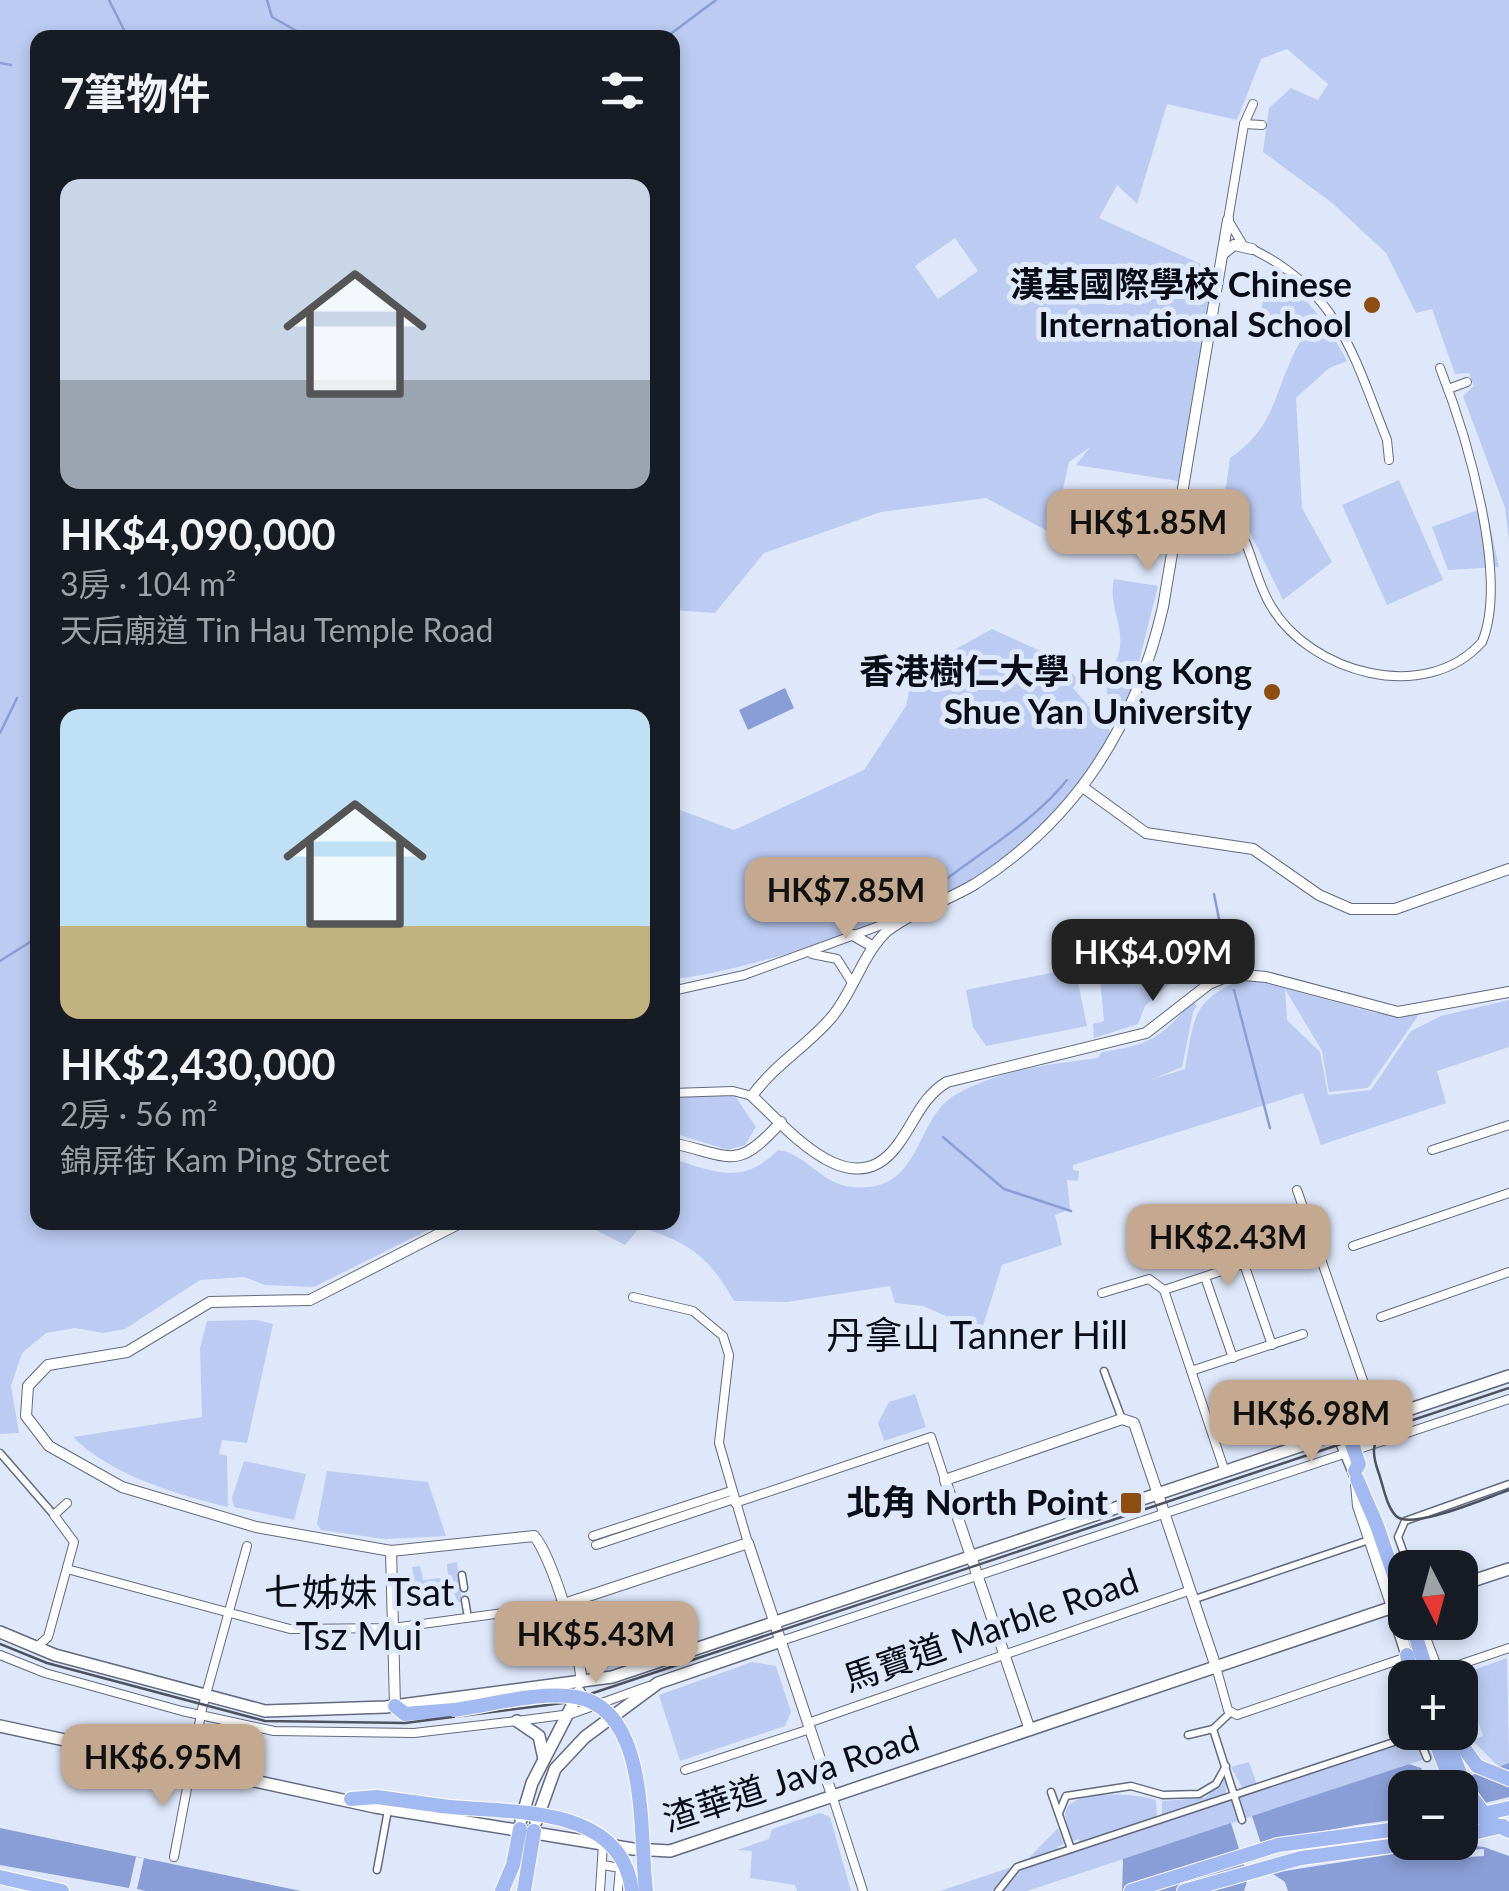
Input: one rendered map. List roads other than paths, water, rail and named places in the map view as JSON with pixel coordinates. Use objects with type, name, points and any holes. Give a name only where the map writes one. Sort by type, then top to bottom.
[{"type":"highway","points":[[1342,1432],[1349,1452],[1359,1464],[1356,1475],[1388,1562]]},
{"type":"highway","points":[[1408,1656],[1409,1660]]},
{"type":"highway","points":[[394,1706],[405,1714],[564,1696],[585,1699],[610,1712],[621,1726],[631,1753],[646,1891]]},
{"type":"highway","points":[[1444,1750],[1490,1822]]},
{"type":"highway","points":[[1465,1750],[1477,1766],[1508,1778]]},
{"type":"highway","points":[[1475,1750],[1484,1763],[1508,1778]]},
{"type":"highway","points":[[351,1799],[377,1797],[594,1829],[621,1852],[632,1891]]},
{"type":"highway","points":[[1478,1815],[1509,1808]]},
{"type":"highway","points":[[1478,1816],[1509,1828]]},
{"type":"highway","points":[[1478,1833],[1509,1828]]},
{"type":"highway","points":[[524,1891],[527,1830]]},
{"type":"highway","points":[[1131,1891],[1278,1845],[1388,1830]]},
{"type":"highway","points":[[1184,1891],[1288,1860],[1388,1846]]},
{"type":"highway","points":[[502,1891],[523,1855]]},
{"type":"highway","points":[[0,1877],[62,1891]]},
{"type":"main road","points":[[0,1632],[29,1646],[264,1711],[394,1706],[612,1677],[1509,1376]]},
{"type":"main road","points":[[1478,1579],[1509,1569]]},
{"type":"main road","name":"渣華道 Java Road","points":[[0,1726],[388,1810],[609,1845],[670,1850],[1388,1609]]},
{"type":"main road","points":[[1406,1640],[1408,1656]]},
{"type":"main road","points":[[527,1830],[565,1755],[658,1684],[781,1641]]},
{"type":"main road","points":[[527,1830],[527,1794],[571,1714],[581,1682]]},
{"type":"main road","points":[[516,1721],[539,1736],[544,1759]]},
{"type":"street","points":[[752,1096],[776,1067],[830,1020],[872,946],[894,926],[1007,862],[1084,788],[1130,713],[1152,655],[1244,124],[1253,104]]},
{"type":"street","points":[[1244,124],[1262,125]]},
{"type":"street","points":[[1228,220],[1234,237],[1286,267],[1325,302],[1342,329],[1387,440],[1389,460]]},
{"type":"street","points":[[1221,260],[1228,247],[1249,248]]},
{"type":"street","points":[[1440,368],[1498,532]]},
{"type":"street","points":[[1448,389],[1467,382]]},
{"type":"street","points":[[1182,497],[1223,509],[1237,526],[1259,582],[1282,623],[1315,651],[1354,669],[1405,674],[1453,662],[1488,634],[1502,598]]},
{"type":"street","points":[[1084,788],[1146,832],[1253,850],[1319,894],[1351,910],[1394,909],[1509,868]]},
{"type":"street","points":[[680,990],[704,987],[808,954],[928,908]]},
{"type":"street","points":[[853,935],[872,946]]},
{"type":"street","points":[[808,954],[837,959],[852,981]]},
{"type":"street","points":[[680,1093],[733,1090],[752,1096],[832,1165],[854,1170],[872,1166],[892,1152],[925,1100],[947,1082],[1146,1033],[1209,984],[1233,974],[1256,975],[1398,1012],[1509,992]]},
{"type":"street","points":[[680,1145],[736,1157],[748,1154],[780,1122]]},
{"type":"street","points":[[1436,1151],[1505,1127]]},
{"type":"street","points":[[1297,1190],[1377,1421]]},
{"type":"street","points":[[1353,1246],[1509,1193]]},
{"type":"street","points":[[447,1230],[303,1302],[225,1300],[195,1308],[127,1352],[59,1361],[40,1370],[28,1386],[28,1421],[36,1434],[102,1476],[144,1496],[288,1534],[391,1551],[450,1548],[526,1534],[540,1542],[582,1669],[581,1682]]},
{"type":"street","points":[[1164,1290],[1279,1252]]},
{"type":"street","points":[[1244,1264],[1272,1344]]},
{"type":"street","points":[[1381,1317],[1509,1272]]},
{"type":"street","points":[[1205,1277],[1233,1358]]},
{"type":"street","points":[[1102,1293],[1148,1278],[1164,1290],[1226,1472]]},
{"type":"street","points":[[634,1297],[692,1311],[723,1336],[729,1355],[719,1444],[733,1498],[863,1891]]},
{"type":"street","points":[[1192,1371],[1303,1334]]},
{"type":"street","points":[[1104,1370],[1166,1513],[1230,1713]]},
{"type":"street","points":[[781,1641],[1509,1399]]},
{"type":"street","points":[[945,1480],[1126,1419]]},
{"type":"street","points":[[594,1541],[931,1437],[1030,1730]]},
{"type":"street","points":[[0,1453],[74,1538],[46,1641],[29,1646]]},
{"type":"street","points":[[1356,1475],[1358,1506],[1388,1579]]},
{"type":"street","points":[[1403,1550],[1398,1537],[1402,1525],[1509,1484]]},
{"type":"street","points":[[54,1515],[68,1503]]},
{"type":"street","name":"馬寶道 Marble Road","points":[[685,1770],[1004,1653],[1369,1540]]},
{"type":"street","points":[[67,1569],[290,1630],[392,1628],[562,1605],[748,1543]]},
{"type":"street","points":[[174,1857],[200,1716],[247,1546]]},
{"type":"street","points":[[391,1551],[394,1706]]},
{"type":"street","points":[[462,1574],[464,1588]]},
{"type":"street","points":[[465,1600],[467,1612]]},
{"type":"street","points":[[1477,1660],[1509,1648]]},
{"type":"street","points":[[0,1655],[44,1673],[200,1716],[274,1730],[414,1733],[516,1721],[571,1714],[658,1684]]},
{"type":"street","points":[[1230,1713],[1237,1715],[1408,1656]]},
{"type":"street","points":[[1188,1735],[1213,1729],[1230,1713]]},
{"type":"street","points":[[1213,1729],[1242,1820]]},
{"type":"street","points":[[998,1891],[1013,1869],[1408,1738],[1422,1743],[1428,1758]]},
{"type":"street","points":[[1059,1813],[1066,1796],[1131,1786],[1162,1796],[1204,1792],[1226,1766]]},
{"type":"street","points":[[1051,1792],[1072,1849]]},
{"type":"street","points":[[377,1870],[388,1810]]},
{"type":"street","points":[[600,1891],[609,1845]]},
{"type":"street","points":[[606,1866],[620,1868],[618,1891]]},
{"type":"waterway","points":[[109,0],[124,30]]},
{"type":"waterway","points":[[267,0],[272,17],[295,30]]},
{"type":"waterway","points":[[676,30],[716,0]]},
{"type":"waterway","points":[[0,63],[11,65]]},
{"type":"waterway","points":[[0,733],[17,698]]},
{"type":"waterway","points":[[931,891],[1020,826],[1067,780]]},
{"type":"waterway","points":[[1214,894],[1224,944]]},
{"type":"waterway","points":[[0,961],[30,942]]},
{"type":"waterway","points":[[1234,990],[1270,1128]]},
{"type":"waterway","points":[[943,1137],[1004,1189],[1071,1211]]},
{"type":"tram line","points":[[0,1644],[47,1663],[265,1721],[405,1723],[563,1703],[1509,1388]]},
{"type":"tram line","points":[[1386,1429],[1375,1443],[1374,1453],[1387,1501],[1396,1516],[1433,1516],[1509,1490]]},
{"type":"place","name":"漢基國際學校 Chinese International School","points":[[1372,305]]},
{"type":"place","name":"香港樹仁大學 Hong Kong Shue Yan University","points":[[1272,692]]},
{"type":"place","name":"北角 North Point","points":[[1131,1503]]},
{"type":"district","name":"丹拿山 Tanner Hill","points":[[977,1336]]},
{"type":"district","name":"七姊妹 Tsat Tsz Mui","points":[[359,1615]]}]
